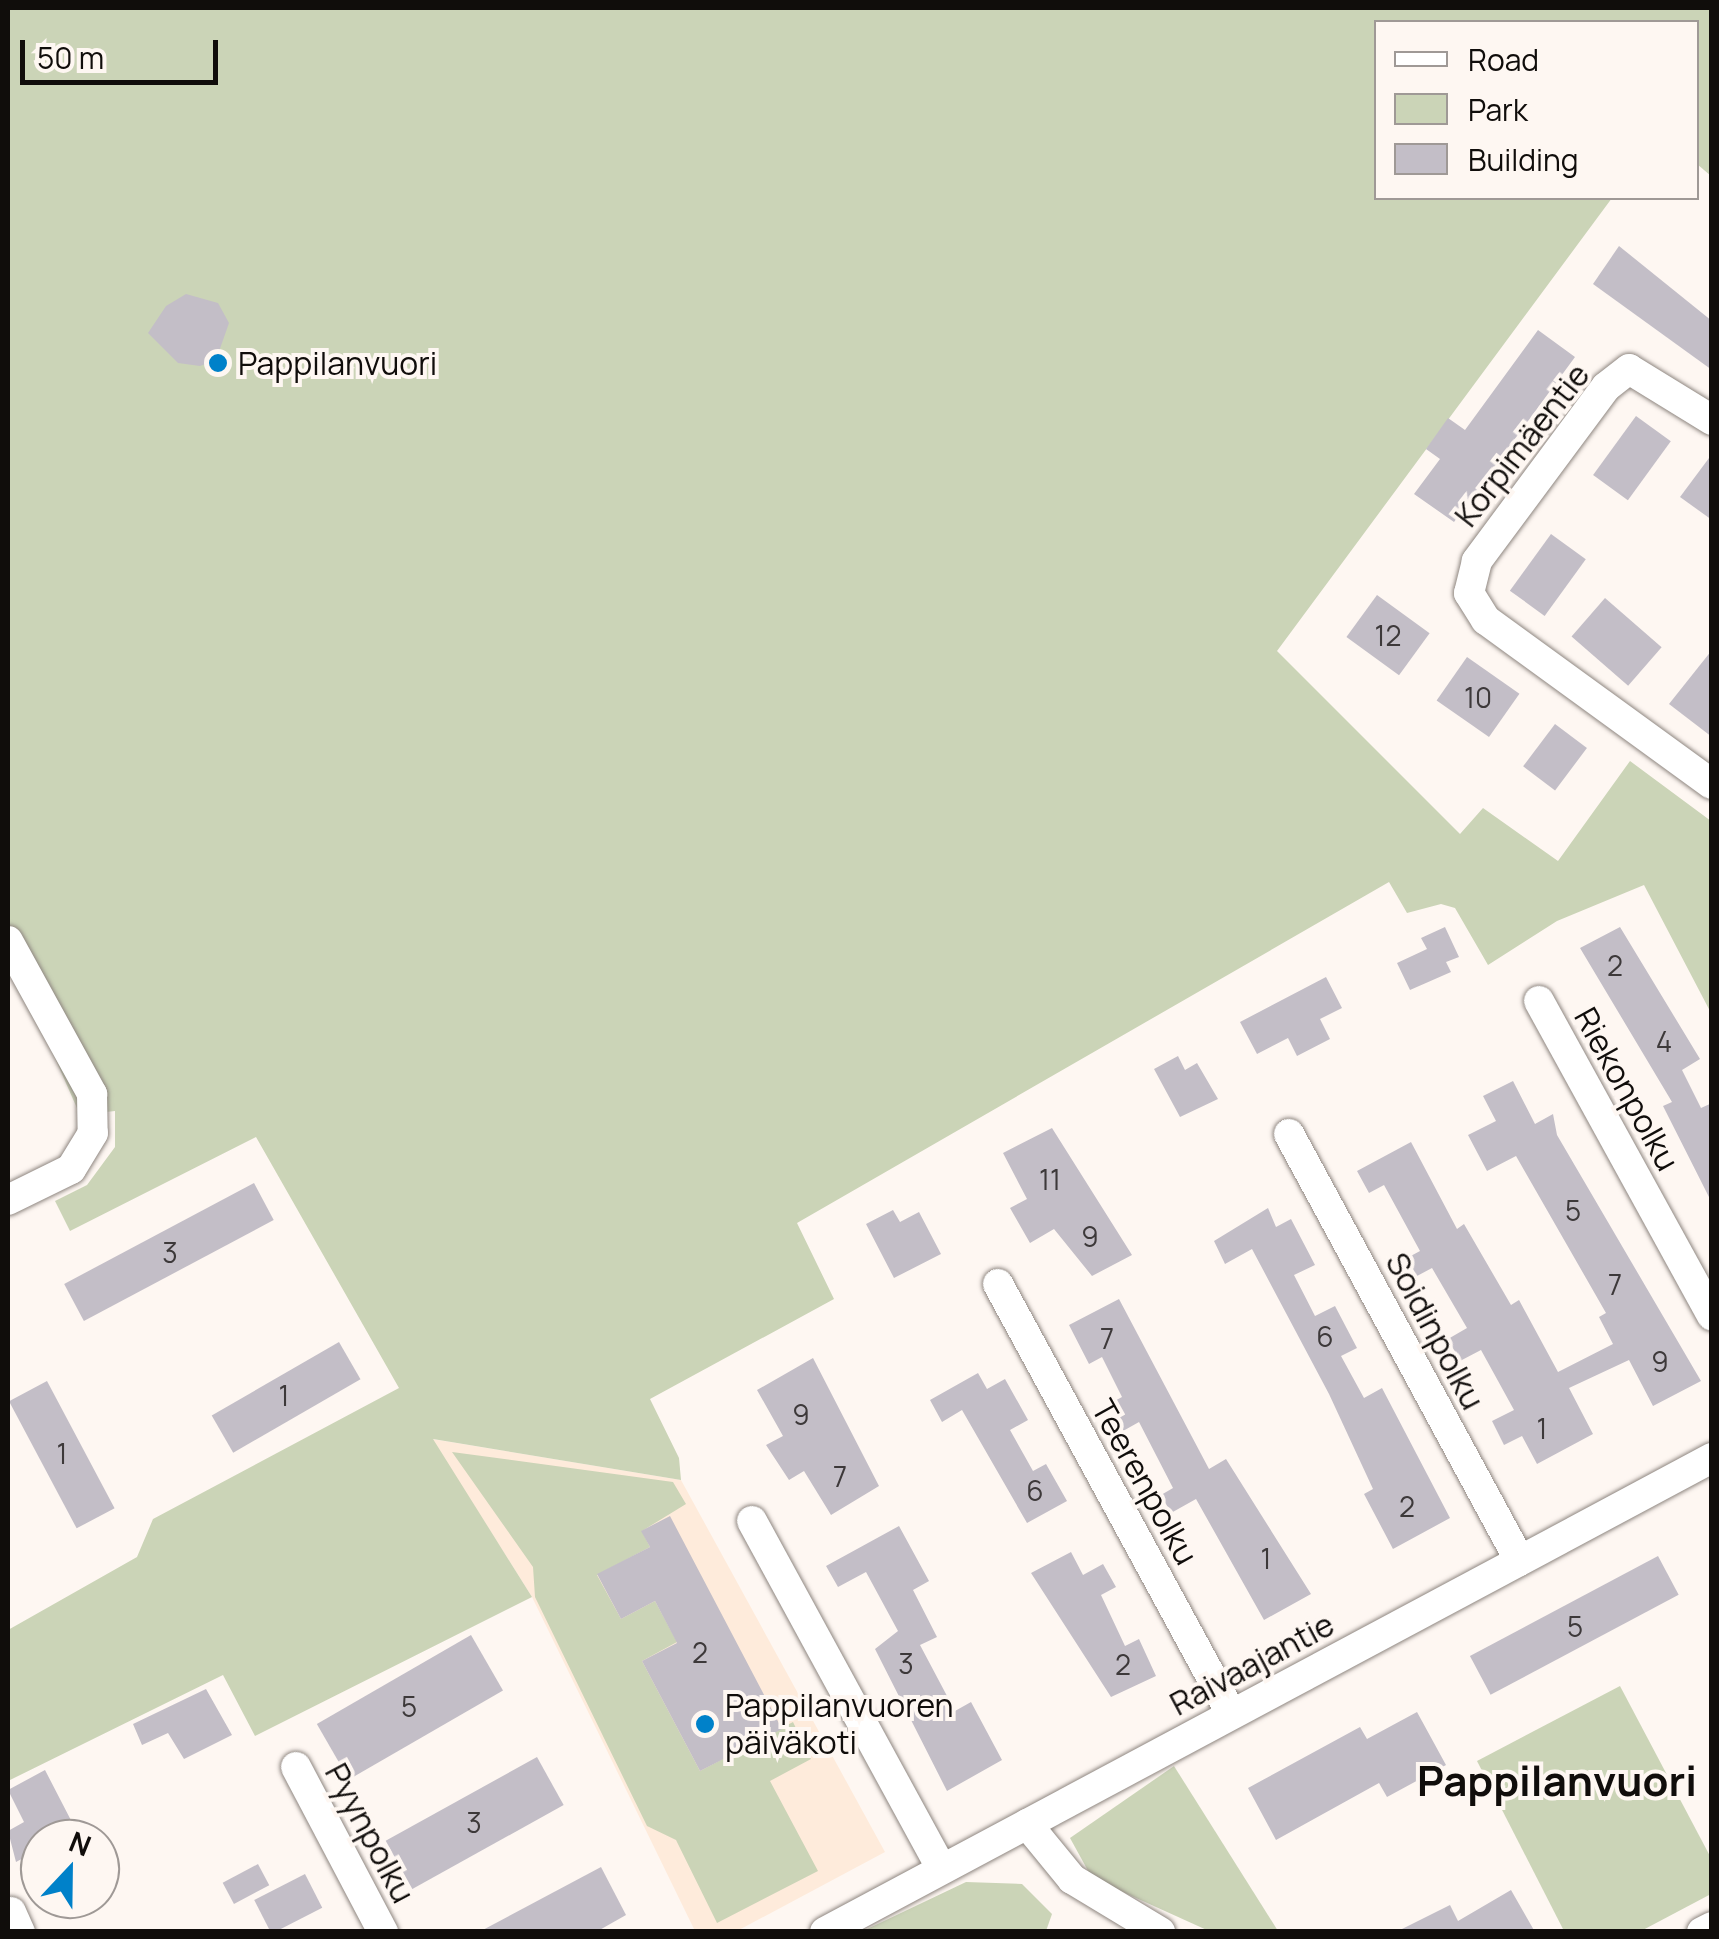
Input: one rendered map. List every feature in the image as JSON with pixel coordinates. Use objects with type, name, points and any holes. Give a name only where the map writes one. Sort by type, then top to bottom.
[{"type":"street","name":"Korpimäentie","points":[[1712,420],[1629,369],[1606,387],[1477,562],[1468,593],[1486,620],[1712,784]]},
{"type":"street","points":[[8,941],[92,1094],[93,1133],[71,1170],[8,1200]]},
{"type":"street","name":"Riekonpolku","points":[[1539,1001],[1712,1316]]},
{"type":"street","name":"Soidinpolku","points":[[1289,1134],[1520,1561]]},
{"type":"street","name":"Teerenpolku","points":[[998,1284],[1230,1713]]},
{"type":"street","name":"Raivaajantie","points":[[825,1932],[1712,1458]]},
{"type":"street","points":[[752,1521],[942,1869]]},
{"type":"street","name":"Pyynpolku","points":[[296,1767],[383,1932]]},
{"type":"street","points":[[1028,1824],[1072,1878],[1160,1932]]},
{"type":"street","points":[[1702,1932],[1712,1927]]},
{"type":"shaded area","name":"Pappilanvuoren päiväkoti","points":[[432,1439],[681,1480],[885,1852],[737,1931],[695,1931],[532,1597]]},
{"type":"green space","points":[[8,8],[1711,8],[1711,176],[1699,166],[1699,20],[1374,20],[1374,200],[1611,200],[1277,651],[1460,834],[1483,808],[1558,861],[1630,761],[1711,821],[1711,1013],[1644,885],[1557,921],[1488,965],[1455,908],[1441,904],[1407,913],[1389,882],[797,1223],[834,1299],[650,1399],[679,1458],[681,1480],[433,1439],[532,1597],[255,1736],[223,1675],[8,1781],[8,1630],[137,1557],[153,1519],[399,1388],[256,1137],[70,1231],[55,1201],[87,1185],[115,1147],[115,1111],[80,1115],[8,951]]},
{"type":"green space","points":[[452,1452],[673,1482],[686,1504],[642,1531],[650,1547],[597,1575],[621,1619],[655,1601],[677,1642],[642,1661],[700,1771],[793,1722],[811,1759],[770,1781],[818,1871],[717,1923],[676,1840],[647,1826],[535,1597],[533,1567]]},
{"type":"green space","points":[[1620,1686],[1711,1858],[1711,1894],[1641,1931],[1564,1931],[1477,1761]]},
{"type":"green space","points":[[1174,1766],[1278,1931],[1209,1931],[1092,1878],[1070,1838]]},
{"type":"green space","points":[[966,1882],[1022,1884],[1052,1914],[1046,1931],[863,1931]]},
{"type":"building","points":[[1619,246],[1712,321],[1712,370],[1593,284]]},
{"type":"building","points":[[186,294],[218,303],[229,323],[216,360],[200,366],[178,363],[148,333],[166,306]]},
{"type":"building","points":[[1538,330],[1575,357],[1454,522],[1414,494],[1440,459],[1426,449],[1448,418],[1465,430]]},
{"type":"building","points":[[1636,416],[1671,441],[1628,500],[1593,475]]},
{"type":"building","points":[[1712,454],[1712,520],[1680,497]]},
{"type":"building","points":[[1551,534],[1586,559],[1545,616],[1510,591]]},
{"type":"building","points":[[1377,595],[1430,633],[1399,675],[1346,637]]},
{"type":"building","points":[[1605,598],[1662,647],[1628,686],[1572,636]]},
{"type":"building","points":[[1712,650],[1712,737],[1669,704]]},
{"type":"building","points":[[1467,657],[1519,694],[1489,737],[1437,700]]},
{"type":"building","points":[[1555,724],[1587,748],[1555,790],[1523,766]]},
{"type":"building","points":[[1445,927],[1459,957],[1446,962],[1451,972],[1410,990],[1397,963],[1427,949],[1421,938]]},
{"type":"building","points":[[1620,927],[1700,1059],[1682,1070],[1701,1108],[1712,1103],[1712,1203],[1663,1106],[1672,1102],[1580,948]]},
{"type":"building","points":[[1326,977],[1342,1008],[1320,1019],[1330,1039],[1297,1056],[1288,1038],[1257,1054],[1240,1022]]},
{"type":"building","points":[[1178,1056],[1185,1070],[1197,1063],[1218,1099],[1180,1117],[1154,1069]]},
{"type":"building","points":[[1513,1081],[1535,1124],[1553,1114],[1557,1135],[1701,1381],[1653,1406],[1629,1360],[1569,1388],[1593,1434],[1537,1464],[1522,1436],[1504,1445],[1492,1421],[1514,1410],[1481,1350],[1460,1361],[1448,1339],[1467,1328],[1432,1268],[1417,1276],[1407,1258],[1420,1251],[1384,1185],[1369,1193],[1357,1171],[1411,1142],[1457,1229],[1464,1224],[1511,1305],[1519,1300],[1558,1372],[1613,1344],[1599,1317],[1606,1313],[1516,1156],[1487,1171],[1468,1135],[1496,1121],[1483,1096]]},
{"type":"building","points":[[1052,1128],[1132,1255],[1092,1276],[1054,1229],[1030,1243],[1010,1208],[1027,1199],[1003,1153]]},
{"type":"building","points":[[254,1183],[274,1220],[84,1321],[64,1284]]},
{"type":"building","points":[[1268,1208],[1276,1227],[1291,1219],[1315,1265],[1294,1275],[1315,1316],[1335,1306],[1357,1348],[1341,1356],[1364,1398],[1382,1388],[1450,1518],[1393,1549],[1364,1494],[1373,1489],[1329,1394],[1252,1249],[1225,1264],[1214,1241]]},
{"type":"building","points":[[893,1210],[900,1222],[919,1212],[941,1254],[894,1278],[866,1224]]},
{"type":"building","points":[[1119,1299],[1209,1469],[1226,1459],[1311,1594],[1264,1620],[1196,1499],[1171,1513],[1161,1495],[1173,1488],[1139,1422],[1123,1431],[1109,1404],[1122,1397],[1102,1357],[1089,1364],[1069,1325]]},
{"type":"building","points":[[339,1342],[360,1379],[233,1453],[212,1416]]},
{"type":"building","points":[[813,1358],[879,1486],[831,1515],[804,1471],[789,1480],[766,1445],[783,1436],[757,1390]]},
{"type":"building","points":[[978,1373],[987,1389],[1005,1379],[1028,1420],[1010,1430],[1033,1471],[1046,1464],[1067,1501],[1027,1523],[962,1410],[942,1422],[930,1400]]},
{"type":"building","points":[[47,1381],[115,1508],[77,1528],[9,1401]]},
{"type":"building","points":[[670,1516],[782,1729],[700,1771],[642,1661],[677,1643],[655,1601],[621,1619],[597,1574],[650,1547],[641,1531]]},
{"type":"building","points":[[899,1526],[929,1581],[913,1590],[937,1637],[920,1645],[955,1711],[971,1702],[1002,1760],[947,1791],[875,1649],[898,1631],[866,1572],[838,1587],[826,1566]]},
{"type":"building","points":[[1071,1552],[1083,1575],[1103,1564],[1116,1587],[1101,1595],[1125,1646],[1139,1639],[1156,1676],[1111,1697],[1031,1573]]},
{"type":"building","points":[[1658,1556],[1679,1595],[1491,1695],[1470,1656]]},
{"type":"building","points":[[471,1635],[503,1690],[349,1779],[317,1724]]},
{"type":"building","points":[[206,1689],[232,1735],[184,1759],[168,1733],[142,1745],[133,1724]]},
{"type":"building","points":[[1417,1712],[1446,1765],[1387,1797],[1379,1783],[1276,1840],[1248,1788],[1360,1727],[1367,1739]]},
{"type":"building","points":[[537,1757],[564,1805],[412,1889],[386,1841]]},
{"type":"building","points":[[45,1770],[70,1819],[22,1819],[8,1790]]},
{"type":"building","points":[[20,1824],[20,1860],[16,1862],[8,1831]]},
{"type":"building","points":[[258,1864],[269,1885],[234,1904],[223,1883]]},
{"type":"building","points":[[601,1867],[626,1915],[596,1932],[479,1932]]},
{"type":"building","points":[[305,1874],[322,1908],[271,1932],[254,1900]]},
{"type":"building","points":[[1511,1890],[1535,1932],[1396,1932],[1450,1905],[1458,1921]]},
{"type":"place","name":"Pappilanvuori","points":[[218,363]]},
{"type":"place","name":"Pappilanvuoren päiväkoti","points":[[705,1724]]},
{"type":"district","name":"Pappilanvuori","points":[[1557,1780]]}]
